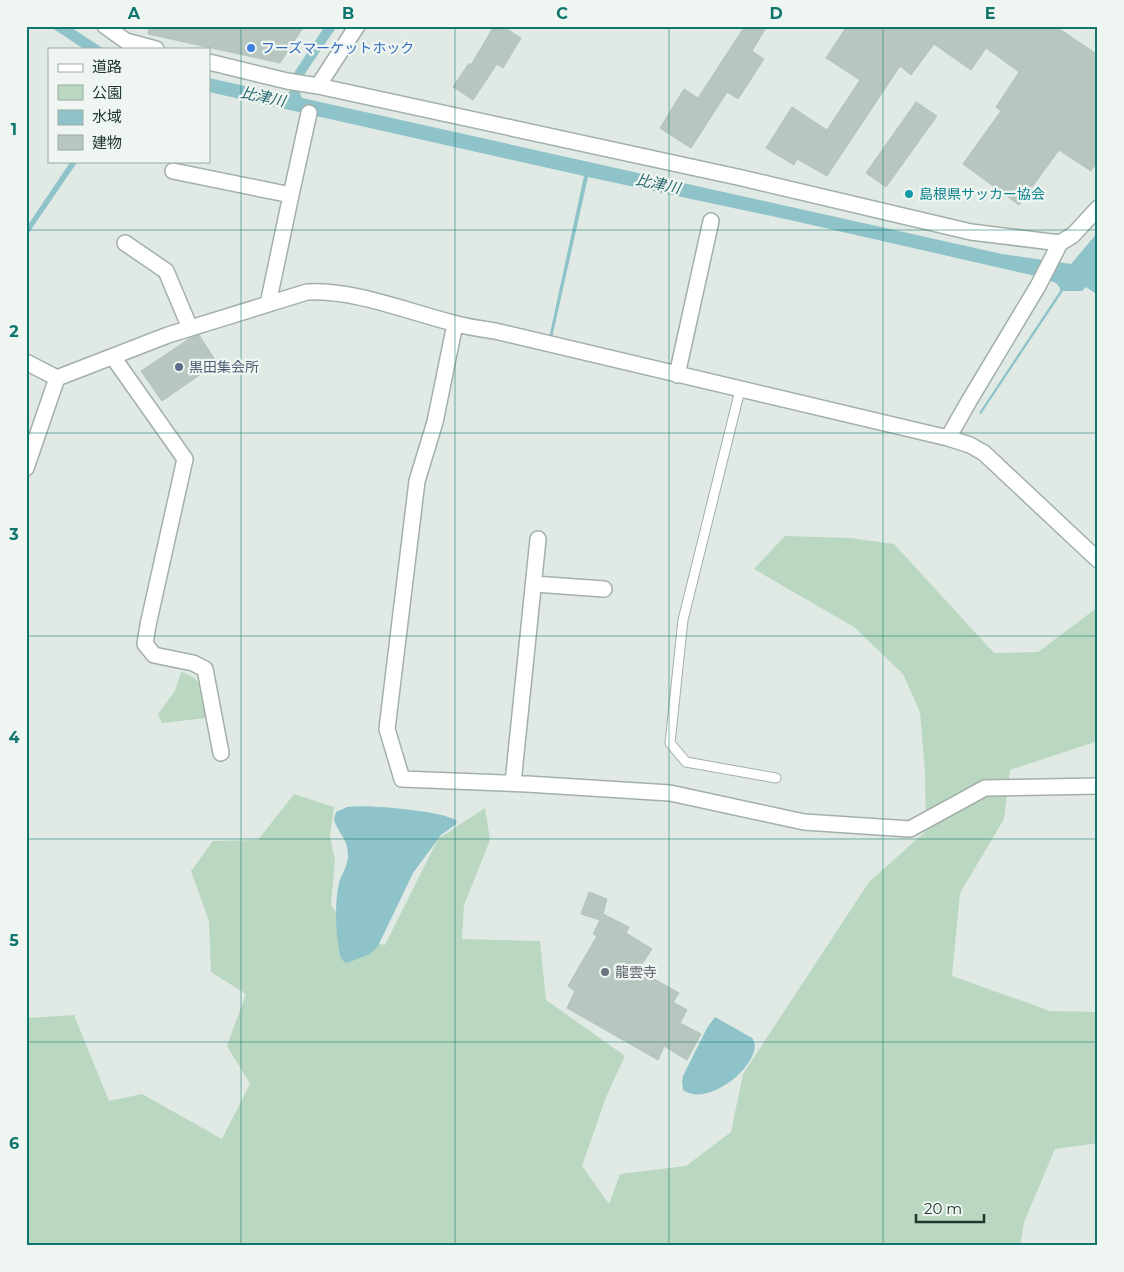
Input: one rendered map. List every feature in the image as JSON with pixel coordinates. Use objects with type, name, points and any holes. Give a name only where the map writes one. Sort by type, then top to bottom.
[{"type":"street","points":[[105,26],[126,41],[152,48]]},
{"type":"street","points":[[313,85],[357,26]]},
{"type":"street","points":[[210,62],[287,81],[313,85],[742,178],[971,232],[1057,250]]},
{"type":"street","points":[[268,304],[309,113]]},
{"type":"street","points":[[173,171],[291,195]]},
{"type":"street","points":[[948,438],[1038,286],[1057,250],[1098,208]]},
{"type":"street","points":[[677,375],[711,222]]},
{"type":"street","points":[[125,243],[166,271],[190,328]]},
{"type":"street","points":[[26,362],[57,378],[113,358],[168,335],[307,292],[322,291],[379,302],[455,324],[494,331],[948,438],[970,445],[984,453],[1098,560]]},
{"type":"street","points":[[455,324],[435,422],[417,481],[387,729],[402,779],[513,783],[670,793],[804,822],[910,829],[985,788],[1098,786]]},
{"type":"street","points":[[113,358],[185,459],[145,644],[154,656],[193,663],[205,669],[220,753]]},
{"type":"street","points":[[26,468],[57,378]]},
{"type":"street","points":[[513,783],[538,539]]},
{"type":"street","points":[[534,584],[604,589]]},
{"type":"lane","points":[[740,390],[683,620],[670,743],[686,762],[776,778]]},
{"type":"green space","points":[[785,536],[850,538],[894,544],[994,653],[1038,652],[1098,607],[1098,741],[1010,770],[1004,819],[960,893],[952,976],[1050,1011],[1098,1012],[1098,1143],[1055,1149],[1024,1222],[1020,1246],[26,1246],[26,1027],[28,1018],[74,1015],[109,1101],[142,1094],[222,1139],[250,1084],[227,1046],[246,994],[211,972],[209,921],[191,871],[213,841],[258,840],[294,794],[334,807],[330,836],[335,860],[331,905],[355,940],[385,945],[438,839],[485,808],[490,840],[464,905],[462,939],[540,941],[546,1000],[625,1056],[606,1097],[582,1166],[609,1204],[620,1174],[686,1166],[731,1132],[743,1074],[869,882],[926,831],[925,772],[920,712],[903,674],[854,627],[754,569]]},
{"type":"green space","points":[[181,672],[189,675],[200,684],[204,695],[206,718],[162,723],[158,714],[175,691]]},
{"type":"water","points":[[49,26],[69,26],[102,48],[82,48]]},
{"type":"water","name":"比津川","points":[[325,26],[337,26],[304,75],[300,93],[302,98],[1002,254],[1071,264],[1098,232],[1098,267],[1095,273],[1098,275],[1098,295],[1086,287],[1082,291],[1063,291],[981,414],[979,413],[1060,291],[1056,283],[1036,276],[790,220],[588,177],[552,338],[549,338],[584,176],[210,92],[210,78],[286,95],[290,91],[294,73]]},
{"type":"water","points":[[70,162],[77,162],[26,237],[26,228]]},
{"type":"water","points":[[347,807],[422,811],[450,817],[457,821],[455,825],[441,835],[413,873],[378,946],[370,954],[347,963],[340,956],[336,910],[337,892],[348,858],[348,851],[334,819],[336,812]]},
{"type":"water","points":[[715,1017],[752,1038],[755,1047],[752,1057],[745,1068],[734,1079],[721,1087],[708,1093],[695,1094],[683,1090],[683,1076],[707,1028]]},
{"type":"building","name":"フーズマーケットホック","points":[[149,26],[304,26],[280,63],[148,34]]},
{"type":"building","points":[[494,26],[502,26],[521,38],[503,68],[497,64],[473,100],[453,87],[469,63],[471,65]]},
{"type":"building","points":[[745,26],[767,26],[752,51],[764,59],[738,99],[727,92],[691,148],[660,128],[684,89],[698,98]]},
{"type":"building","points":[[847,26],[1055,26],[1098,55],[1098,161],[1091,171],[1059,150],[1019,205],[963,164],[1001,111],[996,107],[1019,72],[986,48],[971,70],[934,44],[911,75],[900,66],[827,176],[797,159],[794,165],[766,148],[792,107],[827,130],[860,80],[826,58]]},
{"type":"building","points":[[916,102],[937,116],[886,187],[866,173]]},
{"type":"building","name":"黒田集会所","points":[[199,335],[217,363],[162,401],[141,371],[192,337]]},
{"type":"building","name":"龍雲寺","points":[[589,892],[607,899],[603,914],[629,927],[626,933],[652,949],[638,970],[679,993],[673,1002],[687,1010],[680,1023],[701,1034],[687,1060],[664,1046],[658,1060],[567,1008],[575,991],[568,986],[597,936],[593,934],[600,920],[581,914]]},
{"type":"place","name":"フーズマーケットホック","points":[[251,48]]},
{"type":"place","name":"島根県サッカー協会","points":[[909,194]]},
{"type":"place","name":"黒田集会所","points":[[179,367]]},
{"type":"place","name":"龍雲寺","points":[[605,972]]}]
